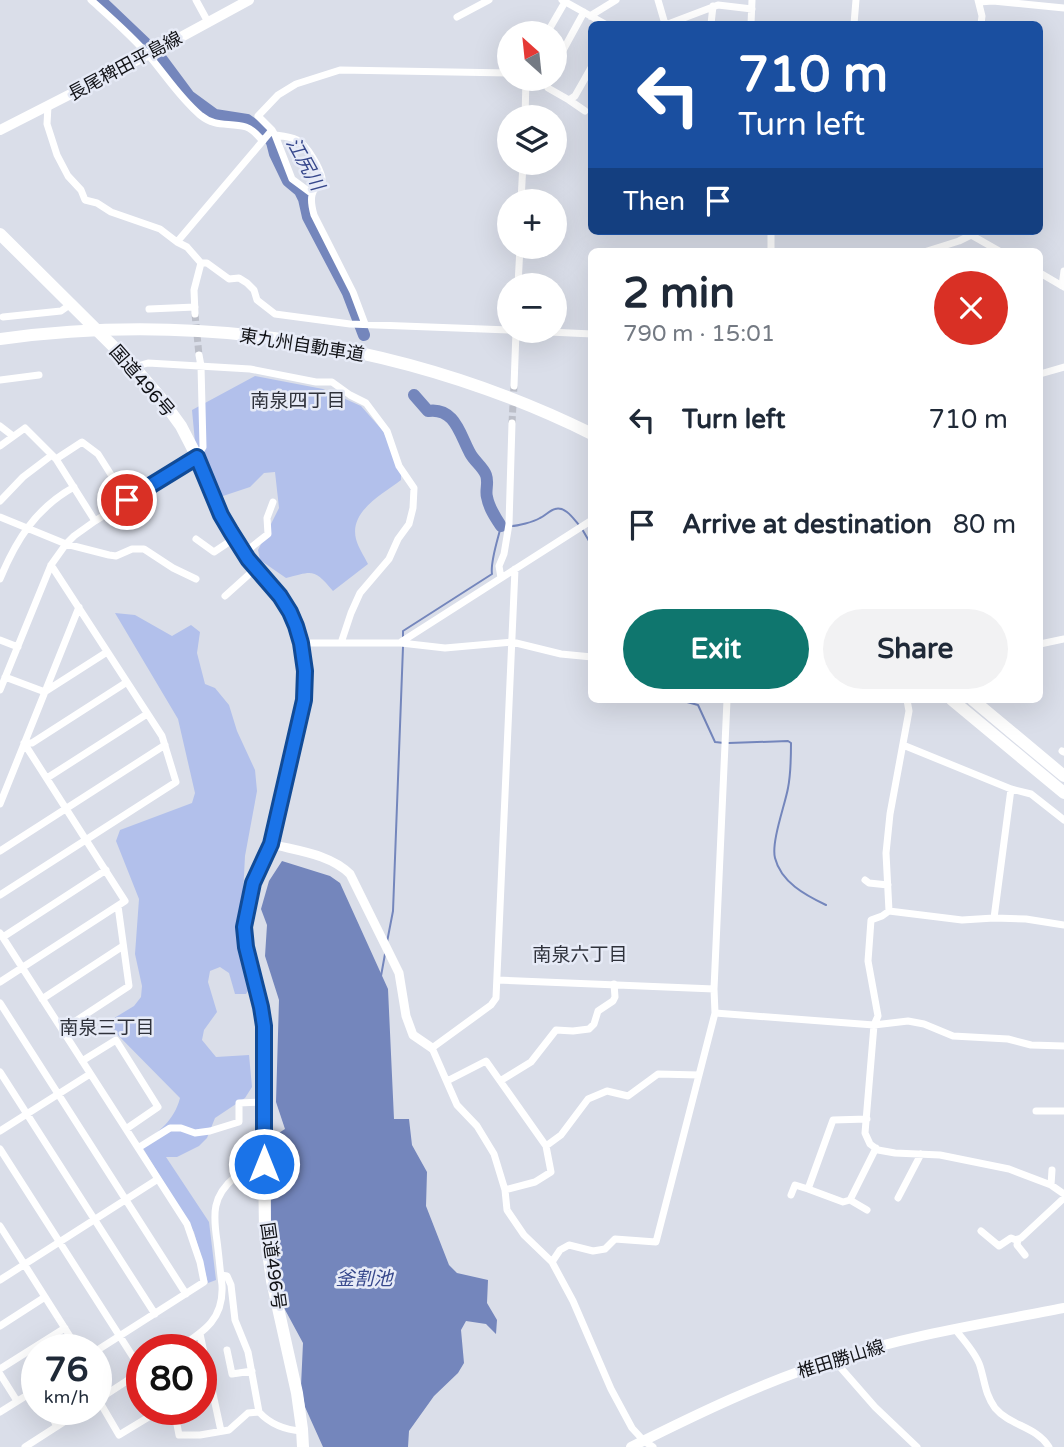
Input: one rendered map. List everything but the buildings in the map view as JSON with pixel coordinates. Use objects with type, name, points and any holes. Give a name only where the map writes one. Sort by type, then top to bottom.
[{"type":"highway","name":"国道496号","points":[[0,234],[134,367],[160,397],[181,426],[234,538],[285,603],[301,643],[305,671],[304,700],[271,844],[253,883],[244,927],[264,1026],[265,1230],[272,1281],[297,1393],[303,1447]]},
{"type":"highway","name":"東九州自動車道","points":[[0,339],[124,329],[242,334],[341,349],[420,368],[466,383],[547,413],[588,432]]},
{"type":"highway","points":[[956,703],[1064,793]]},
{"type":"highway","points":[[976,703],[1064,776]]},
{"type":"main road","name":"長尾稗田平島線","points":[[0,130],[249,0]]},
{"type":"main road","name":"椎田勝山線","points":[[631,1447],[648,1444],[740,1395],[833,1359],[955,1329],[1064,1308]]},
{"type":"street","points":[[91,0],[148,55],[199,114],[220,125],[246,127],[263,141]]},
{"type":"street","points":[[196,0],[208,22]]},
{"type":"street","points":[[457,17],[489,0]]},
{"type":"street","points":[[574,0],[587,14]]},
{"type":"street","points":[[567,46],[587,14],[616,0]]},
{"type":"street","points":[[658,0],[665,21]]},
{"type":"street","points":[[751,21],[752,0]]},
{"type":"street","points":[[854,21],[856,0]]},
{"type":"street","points":[[553,21],[564,1],[600,21]]},
{"type":"street","points":[[981,21],[979,1],[1032,2],[1064,8]]},
{"type":"street","points":[[674,21],[718,5],[752,9]]},
{"type":"street","points":[[710,21],[713,6]]},
{"type":"street","points":[[365,324],[353,292],[314,215],[311,193],[292,179],[273,133],[258,116],[278,94],[296,84],[340,70],[497,73]]},
{"type":"street","points":[[569,100],[588,77]]},
{"type":"street","points":[[553,91],[585,111]]},
{"type":"street","points":[[48,106],[47,124],[57,155],[85,200],[160,229],[187,247],[201,263],[207,263],[229,279],[239,278],[247,283],[254,290],[257,300],[275,314],[365,324],[497,330]]},
{"type":"street","points":[[177,242],[263,141],[273,133]]},
{"type":"street","points":[[273,133],[303,144],[321,172],[323,178],[311,193]]},
{"type":"street","points":[[937,248],[959,241],[966,235]]},
{"type":"street","points":[[974,235],[995,248]]},
{"type":"street","points":[[149,309],[195,310],[194,290],[201,263]]},
{"type":"street","points":[[1043,276],[1063,287],[1064,271]]},
{"type":"street","points":[[3,317],[61,311],[71,304]]},
{"type":"street","points":[[567,333],[588,334]]},
{"type":"street","points":[[514,386],[516,343]]},
{"type":"street","points":[[0,690],[51,565],[66,544],[95,521],[197,457],[203,446],[199,355]]},
{"type":"street","points":[[134,367],[148,363],[250,369],[316,382],[332,382],[366,403],[387,431],[399,466],[414,488],[413,508],[409,524],[398,539],[389,559],[360,593],[341,643]]},
{"type":"street","points":[[1043,373],[1064,367]]},
{"type":"street","points":[[0,380],[39,375]]},
{"type":"street","points":[[501,578],[499,566],[509,524],[512,423]]},
{"type":"street","points":[[0,426],[13,436]]},
{"type":"street","points":[[0,446],[24,428],[54,457],[95,521]]},
{"type":"street","points":[[0,501],[23,477],[82,442],[98,454],[127,500]]},
{"type":"street","points":[[0,579],[3,562],[26,528],[48,504],[74,487]]},
{"type":"street","points":[[244,552],[268,534],[267,517],[273,502]]},
{"type":"street","points":[[0,517],[66,544],[116,556],[132,549],[144,550],[197,579]]},
{"type":"street","points":[[401,643],[588,523]]},
{"type":"street","points":[[196,539],[214,552],[234,538]]},
{"type":"street","points":[[0,895],[176,782],[162,736],[51,565]]},
{"type":"street","points":[[225,596],[256,568]]},
{"type":"street","points":[[432,1048],[496,998],[515,569]]},
{"type":"street","points":[[1,799],[79,607]]},
{"type":"street","points":[[1043,643],[1064,639]]},
{"type":"street","points":[[0,640],[18,647]]},
{"type":"street","points":[[301,643],[401,643],[445,648],[512,642],[561,654],[588,657]]},
{"type":"street","points":[[45,692],[107,652]]},
{"type":"street","points":[[5,677],[45,692]]},
{"type":"street","points":[[24,743],[32,743],[127,682]]},
{"type":"street","points":[[552,1262],[560,1250],[569,1245],[593,1251],[605,1249],[615,1239],[656,1242],[715,1013],[727,703]]},
{"type":"street","points":[[889,911],[886,853],[890,814],[909,710],[908,703]]},
{"type":"street","points":[[47,778],[146,713]]},
{"type":"street","points":[[0,982],[125,901],[24,743]]},
{"type":"street","points":[[0,851],[165,745]]},
{"type":"street","points":[[903,745],[1011,789],[1031,794],[1064,820]]},
{"type":"street","points":[[994,918],[1011,789]]},
{"type":"street","points":[[271,844],[329,859],[350,874],[399,973],[405,1016],[413,1035],[432,1048],[457,1105],[486,1139],[494,1154],[505,1189],[507,1210],[524,1235],[552,1262],[573,1301],[611,1389],[632,1428],[648,1444]]},
{"type":"street","points":[[106,870],[1,935],[187,1224],[200,1262],[204,1282],[112,1341]]},
{"type":"street","points":[[865,880],[888,885]]},
{"type":"street","points":[[62,1030],[129,986],[118,906]]},
{"type":"street","points":[[981,1231],[999,1245],[1011,1238],[1021,1238],[1064,1196],[1051,1185],[1009,1169],[940,1155],[878,1150],[870,1144],[866,1133],[874,1025],[878,1016],[868,961],[871,920],[889,911],[962,920],[1026,919],[1064,925]]},
{"type":"street","points":[[42,999],[123,946]]},
{"type":"street","points":[[497,980],[714,989]]},
{"type":"street","points":[[500,1081],[531,1062],[556,1030],[573,1031],[592,1027],[598,1011],[613,1001],[614,984]]},
{"type":"street","points":[[0,1003],[186,1294]]},
{"type":"street","points":[[715,1013],[874,1025],[908,1021],[924,1024],[953,1036],[1008,1039],[1031,1045],[1064,1045]]},
{"type":"street","points":[[82,1061],[116,1040],[158,1107],[125,1129]]},
{"type":"street","points":[[447,1081],[486,1061],[546,1146],[551,1172],[535,1182],[505,1189]]},
{"type":"street","points":[[0,1072],[155,1314]]},
{"type":"street","points":[[0,1131],[90,1074]]},
{"type":"street","points":[[546,1146],[561,1135],[588,1099],[607,1091],[628,1096],[658,1074],[699,1075]]},
{"type":"street","points":[[138,1148],[170,1128],[181,1128],[195,1133],[239,1122],[239,1103],[263,1102]]},
{"type":"street","points":[[1036,1111],[1064,1111]]},
{"type":"street","points":[[808,1189],[833,1120],[867,1119]]},
{"type":"street","points":[[0,1149],[142,1371],[112,1390]]},
{"type":"street","points":[[850,1200],[876,1149]]},
{"type":"street","points":[[898,1198],[921,1154]]},
{"type":"street","points":[[200,1334],[213,1321],[223,1293],[214,1218],[219,1195],[226,1184],[250,1166],[264,1164]]},
{"type":"street","points":[[1051,1185],[1052,1170]]},
{"type":"street","points":[[0,1280],[158,1179]]},
{"type":"street","points":[[791,1195],[795,1185],[843,1202],[850,1200],[867,1210]]},
{"type":"street","points":[[1,1231],[69,1334]]},
{"type":"street","points":[[1018,1239],[1017,1245],[1025,1255]]},
{"type":"street","points":[[221,1275],[227,1276],[231,1285],[235,1320],[248,1352],[259,1412],[269,1423],[302,1432]]},
{"type":"street","points":[[0,1325],[45,1297]]},
{"type":"street","points":[[17,1401],[0,1371],[65,1328]]},
{"type":"street","points":[[955,1329],[980,1366],[985,1390],[993,1406],[1003,1415],[1039,1434],[1049,1447]]},
{"type":"street","points":[[227,1350],[232,1374],[252,1371]]},
{"type":"street","points":[[833,1359],[875,1407],[917,1447]]},
{"type":"street","points":[[0,1412],[21,1399]]},
{"type":"street","points":[[177,1425],[179,1435],[200,1436],[229,1430],[248,1413],[259,1412]]},
{"type":"street","points":[[217,1416],[220,1431]]},
{"type":"street","points":[[112,1424],[119,1435],[136,1425]]},
{"type":"street","points":[[25,1447],[57,1426]]},
{"type":"shaded area","points":[[255,376],[323,389],[361,406],[383,431],[401,469],[401,480],[369,504],[358,520],[356,539],[368,564],[333,591],[317,575],[308,573],[286,578],[260,560],[258,550],[279,508],[275,472],[264,473],[250,487],[220,497],[195,442],[192,410]]},
{"type":"shaded area","points":[[115,613],[135,615],[172,636],[191,625],[200,632],[197,653],[205,684],[215,688],[229,705],[237,731],[255,770],[257,791],[245,856],[241,932],[252,985],[246,994],[235,994],[229,973],[220,967],[210,971],[208,982],[217,1012],[204,1030],[202,1040],[216,1057],[249,1055],[252,1087],[245,1098],[215,1118],[207,1138],[199,1146],[177,1157],[166,1157],[209,1222],[216,1280],[208,1283],[194,1232],[141,1145],[170,1119],[180,1098],[106,1023],[134,1006],[141,997],[142,986],[135,954],[139,899],[116,841],[120,830],[192,803],[195,793],[178,719]]},
{"type":"water","name":"釜割池","points":[[282,861],[330,876],[340,883],[388,989],[394,1119],[409,1119],[412,1145],[427,1172],[426,1206],[449,1265],[457,1273],[488,1280],[487,1303],[497,1320],[496,1334],[486,1324],[466,1321],[461,1330],[464,1363],[458,1373],[434,1396],[409,1431],[408,1447],[323,1447],[305,1407],[301,1386],[303,1343],[283,1306],[271,1235],[271,1138],[285,1129],[276,1102],[279,1000],[265,956],[267,925],[261,909],[269,881]]},
{"type":"waterway","name":"江尻川","points":[[100,0],[160,57],[189,96],[215,115],[247,120],[263,131],[272,142],[288,181],[300,191],[304,199],[308,217],[348,293],[364,335]]},
{"type":"waterway","name":"江尻川","points":[[414,395],[428,411],[445,413],[455,424],[486,475],[488,501],[501,526]]},
{"type":"waterway","points":[[511,526],[534,521],[559,509],[568,513],[579,525]]},
{"type":"waterway","points":[[403,638],[403,631],[492,574],[493,557],[501,526],[505,526]]},
{"type":"waterway","points":[[582,529],[588,539]]},
{"type":"waterway","points":[[387,942],[393,911],[403,647]]},
{"type":"waterway","points":[[691,703],[698,705],[715,742],[724,743]]},
{"type":"waterway","points":[[729,743],[791,743],[789,782],[777,833],[775,858],[788,881],[826,905]]},
{"type":"waterway","points":[[381,976],[385,954]]},
{"type":"tunnel","points":[[195,314],[199,355]]},
{"type":"tunnel","points":[[512,423],[514,386]]},
{"type":"district","name":"南泉四丁目","points":[[298,401]]},
{"type":"district","name":"南泉六丁目","points":[[580,955]]},
{"type":"district","name":"南泉三丁目","points":[[107,1028]]},
{"type":"route","points":[[127,500],[197,457],[221,515],[248,559],[285,603],[301,643],[305,671],[304,700],[271,844],[253,883],[244,927],[264,1026],[264,1164]]}]
